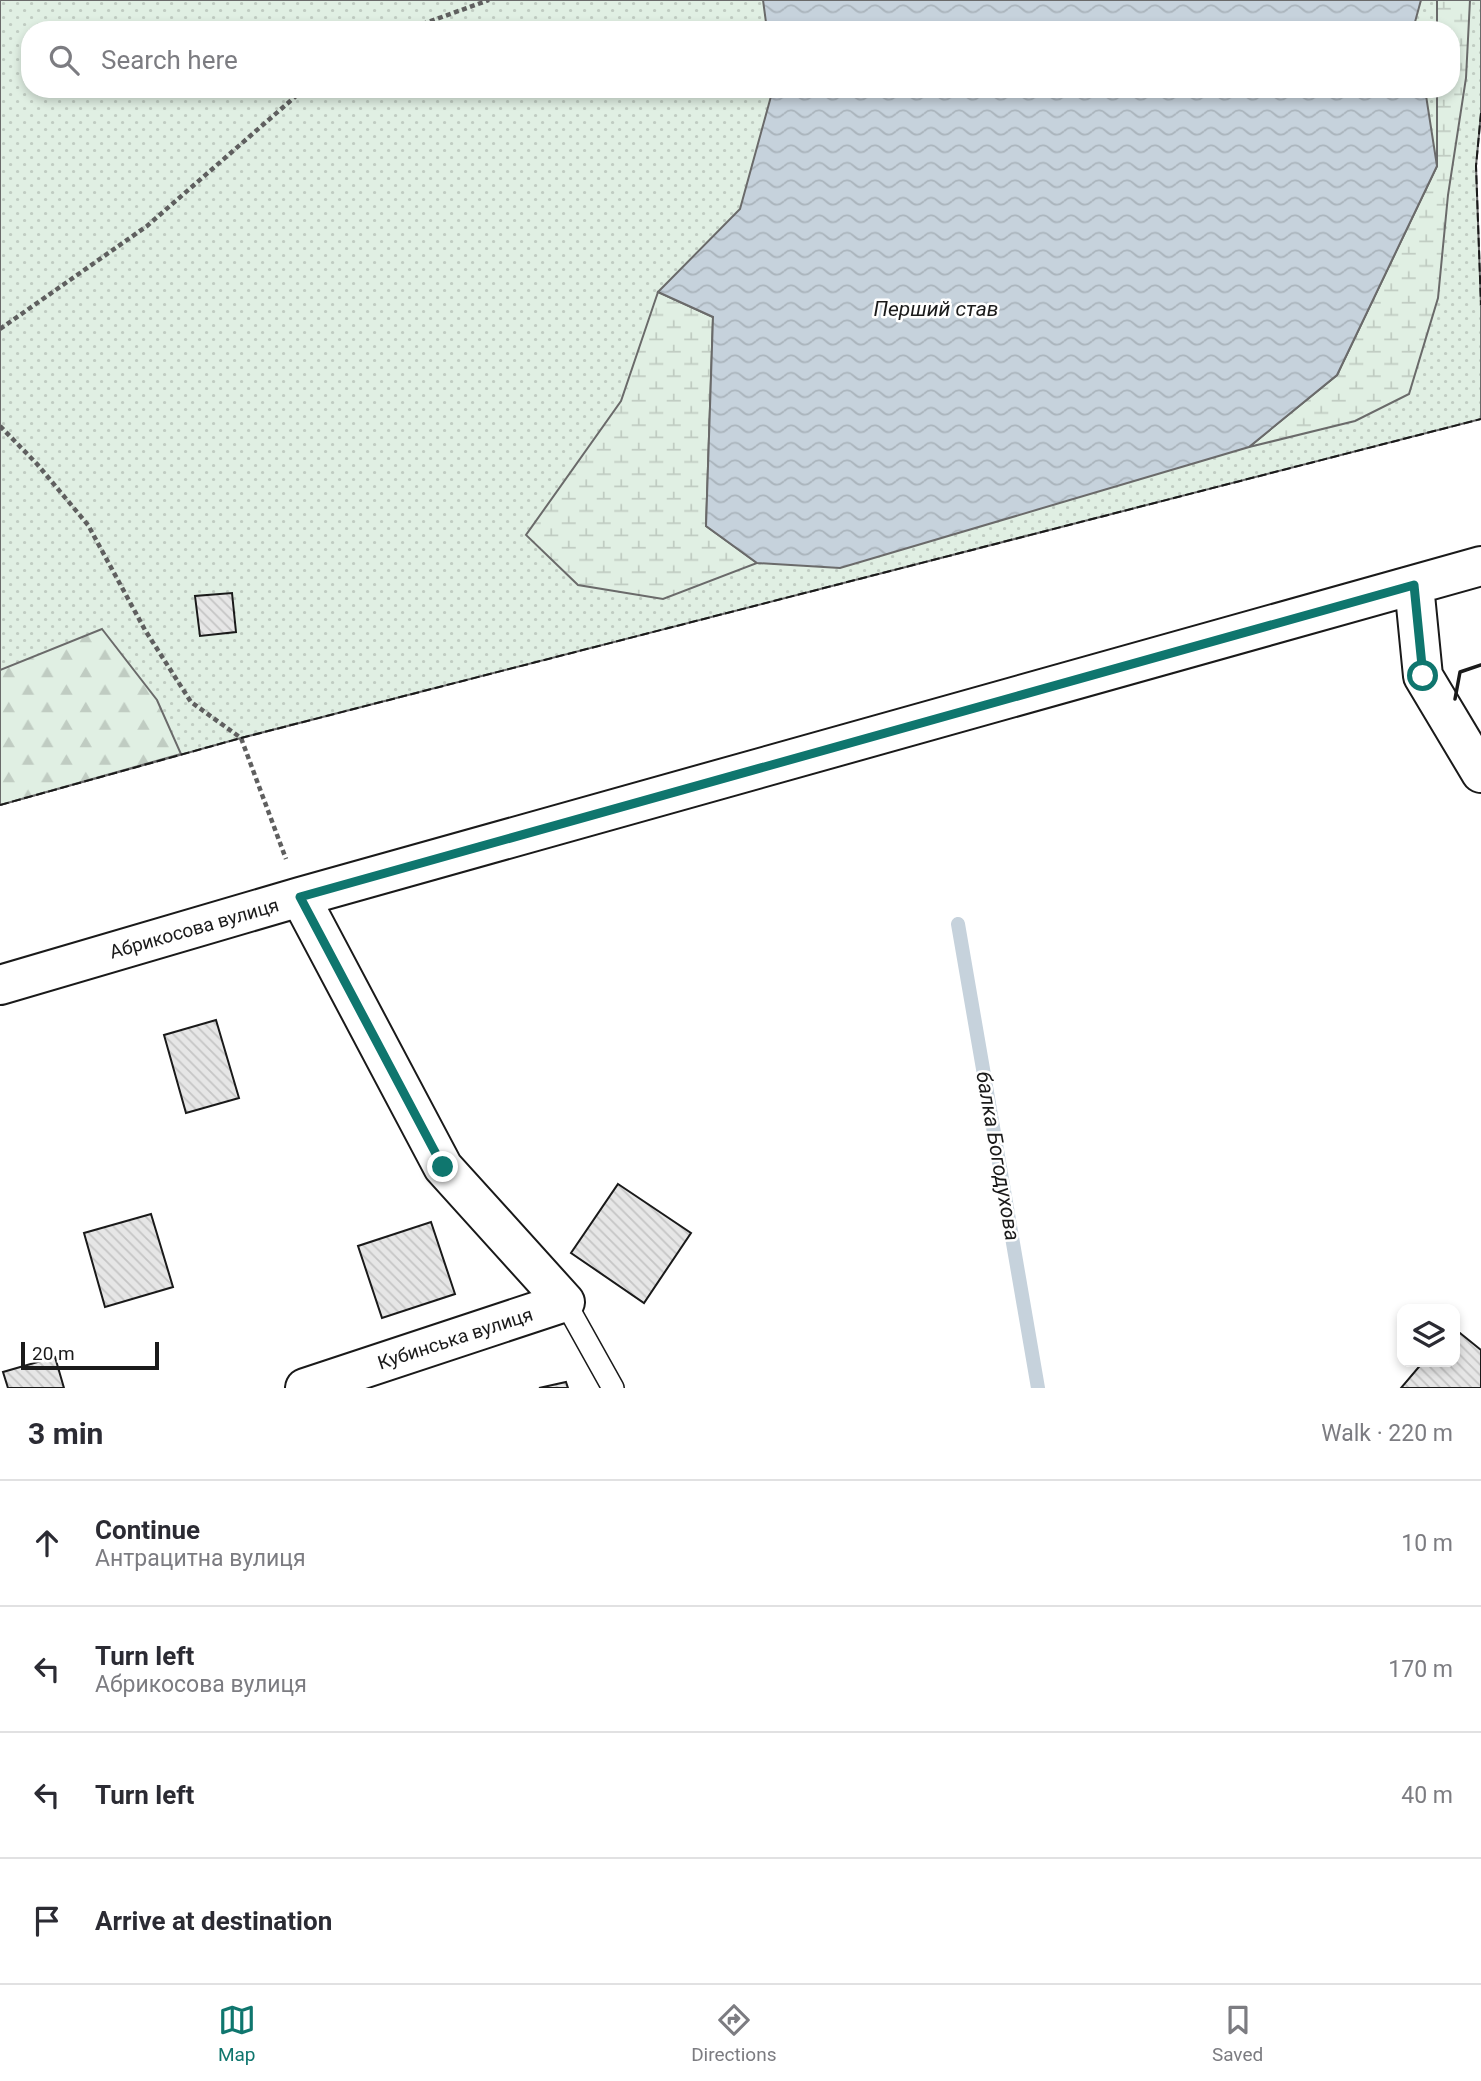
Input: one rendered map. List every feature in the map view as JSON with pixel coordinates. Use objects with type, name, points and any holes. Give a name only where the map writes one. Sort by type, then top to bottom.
[{"type":"street","name":"Абрикосова вулиця","points":[[0,985],[300,897],[1481,566]]},
{"type":"street","points":[[1414,585],[1423,676],[1481,773]]},
{"type":"street","points":[[300,897],[443,1167],[565,1302]]},
{"type":"street","name":"Кубинська вулиця","points":[[305,1388],[565,1302]]},
{"type":"lane","points":[[565,1302],[613,1388]]},
{"type":"path","points":[[431,21],[489,0]]},
{"type":"path","points":[[0,329],[147,226],[294,98]]},
{"type":"path","points":[[0,426],[37,464],[88,525],[145,630],[191,702],[241,738],[300,897]]},
{"type":"green space","points":[[0,0],[1481,0],[1481,113],[1476,166],[1481,305],[1481,419],[241,738],[0,805]]},
{"type":"green space","points":[[1437,0],[1470,0],[1466,78],[1448,195],[1438,298],[1409,394],[1355,421],[1249,447],[1337,375],[1437,166],[1437,98],[1460,98],[1460,21],[1437,21]]},
{"type":"green space","points":[[658,292],[713,317],[706,526],[757,563],[663,599],[578,585],[526,535],[621,401]]},
{"type":"green space","points":[[102,629],[157,700],[181,754],[0,805],[0,670]]},
{"type":"water","points":[[763,0],[1421,0],[1415,21],[766,21]]},
{"type":"water","name":"Перший став","points":[[771,98],[1426,98],[1437,166],[1337,375],[1249,447],[840,568],[757,563],[706,526],[713,317],[658,292],[740,209]]},
{"type":"building","points":[[232,593],[236,632],[200,636],[195,596]]},
{"type":"building","points":[[216,1020],[239,1098],[186,1113],[164,1035]]},
{"type":"building","points":[[618,1184],[691,1233],[644,1303],[571,1253]]},
{"type":"building","points":[[151,1214],[173,1287],[105,1307],[84,1233]]},
{"type":"building","points":[[431,1222],[455,1294],[382,1318],[358,1246]]},
{"type":"building","points":[[1460,1333],[1481,1350],[1481,1388],[1401,1388],[1419,1367],[1460,1367]]},
{"type":"building","points":[[55,1357],[64,1388],[8,1388],[3,1372]]},
{"type":"building","points":[[566,1382],[568,1388],[539,1388]]},
{"type":"waterway","name":"балка Богодухова","points":[[958,924],[1038,1388]]},
{"type":"fence","points":[[1481,113],[1476,166],[1481,305]]},
{"type":"fence","points":[[0,805],[241,738],[1481,419]]},
{"type":"wall","points":[[1455,699],[1460,672],[1481,665]]},
{"type":"route","points":[[443,1167],[300,897],[1414,585],[1423,676]]}]
